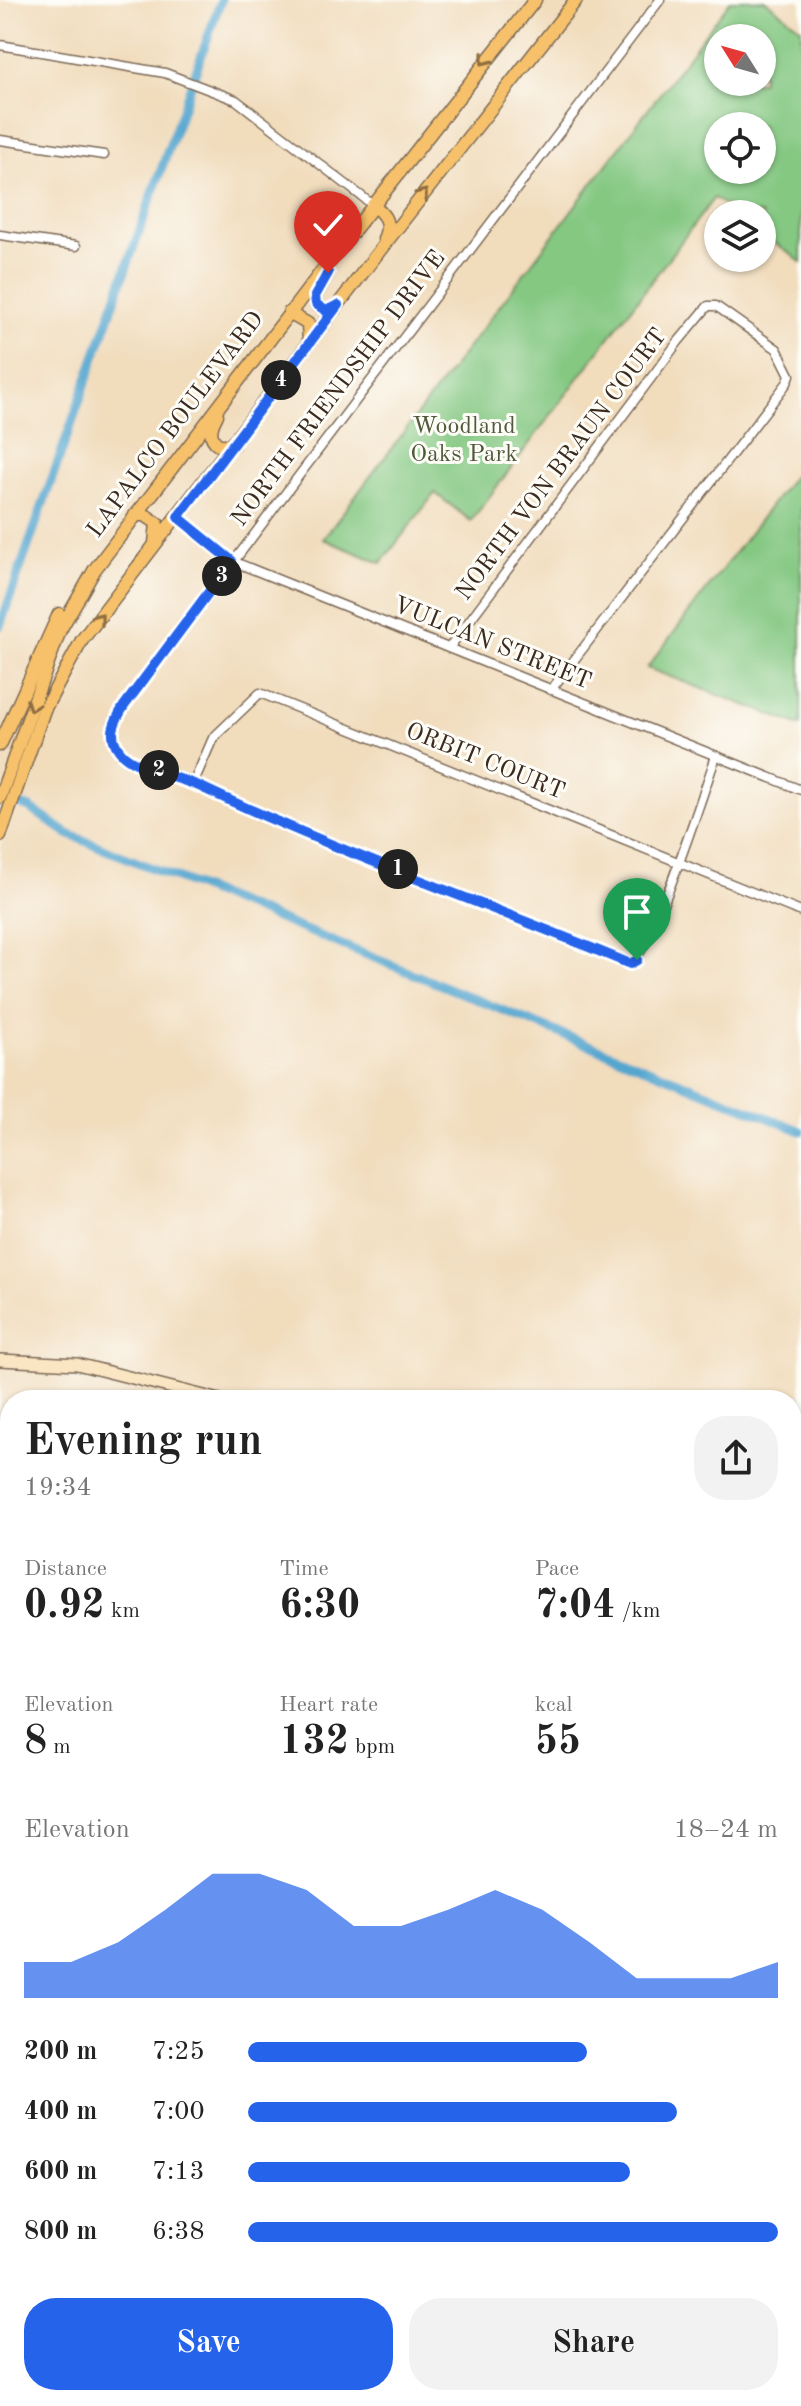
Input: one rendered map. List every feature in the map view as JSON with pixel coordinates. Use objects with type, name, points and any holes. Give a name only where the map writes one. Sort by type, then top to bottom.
[{"type":"main road","name":"LAPALCO BOULEVARD","points":[[0,836],[6,819],[7,790],[60,630],[107,552],[350,234],[535,0]]},
{"type":"main road","name":"LAPALCO BOULEVARD","points":[[7,790],[69,662],[380,250],[576,0]]},
{"type":"main road","points":[[373,205],[384,215],[387,223],[380,250]]},
{"type":"main road","points":[[338,305],[322,310],[315,296],[350,234]]},
{"type":"main road","points":[[289,313],[308,324],[311,335],[308,345]]},
{"type":"main road","points":[[232,388],[211,432],[219,445],[233,445]]},
{"type":"main road","points":[[135,515],[145,515],[157,523],[155,546]]},
{"type":"main road","points":[[0,745],[59,614],[92,565],[107,552]]},
{"type":"main road","points":[[0,843],[6,819]]},
{"type":"main road","points":[[0,1357],[77,1364],[180,1390]]},
{"type":"street","name":"NORTH FRIENDSHIP DRIVE","points":[[193,784],[139,765],[120,752],[112,738],[113,723],[232,561],[660,0]]},
{"type":"street","points":[[0,45],[138,67],[182,79],[236,100],[373,205]]},
{"type":"street","points":[[0,140],[104,155]]},
{"type":"street","points":[[0,235],[76,246]]},
{"type":"street","name":"NORTH VON BRAUN COURT","points":[[449,648],[708,306],[716,306],[777,349],[788,371],[787,383],[551,690]]},
{"type":"street","name":"VULCAN STREET","points":[[178,517],[232,561],[801,790]]},
{"type":"street","name":"ORBIT COURT","points":[[193,784],[213,738],[260,693],[801,912]]},
{"type":"street","points":[[193,784],[630,964],[637,960],[678,861],[716,756]]},
{"type":"green space","name":"Woodland Oaks Park","points":[[731,0],[765,0],[801,28],[801,262],[776,243],[776,200],[704,200],[704,211],[471,521],[435,493],[381,563],[323,539],[704,36],[704,96],[776,96],[776,24],[713,24]]},
{"type":"green space","points":[[801,466],[801,726],[647,668]]},
{"type":"waterway","points":[[0,626],[221,0]]},
{"type":"waterway","points":[[7,800],[30,808],[68,834],[801,1131]]},
{"type":"route","points":[[328,273],[315,296],[316,304],[326,311],[338,305],[178,517],[232,561],[124,706],[113,723],[112,738],[120,752],[139,765],[184,779],[291,827],[630,964],[637,960]]}]
